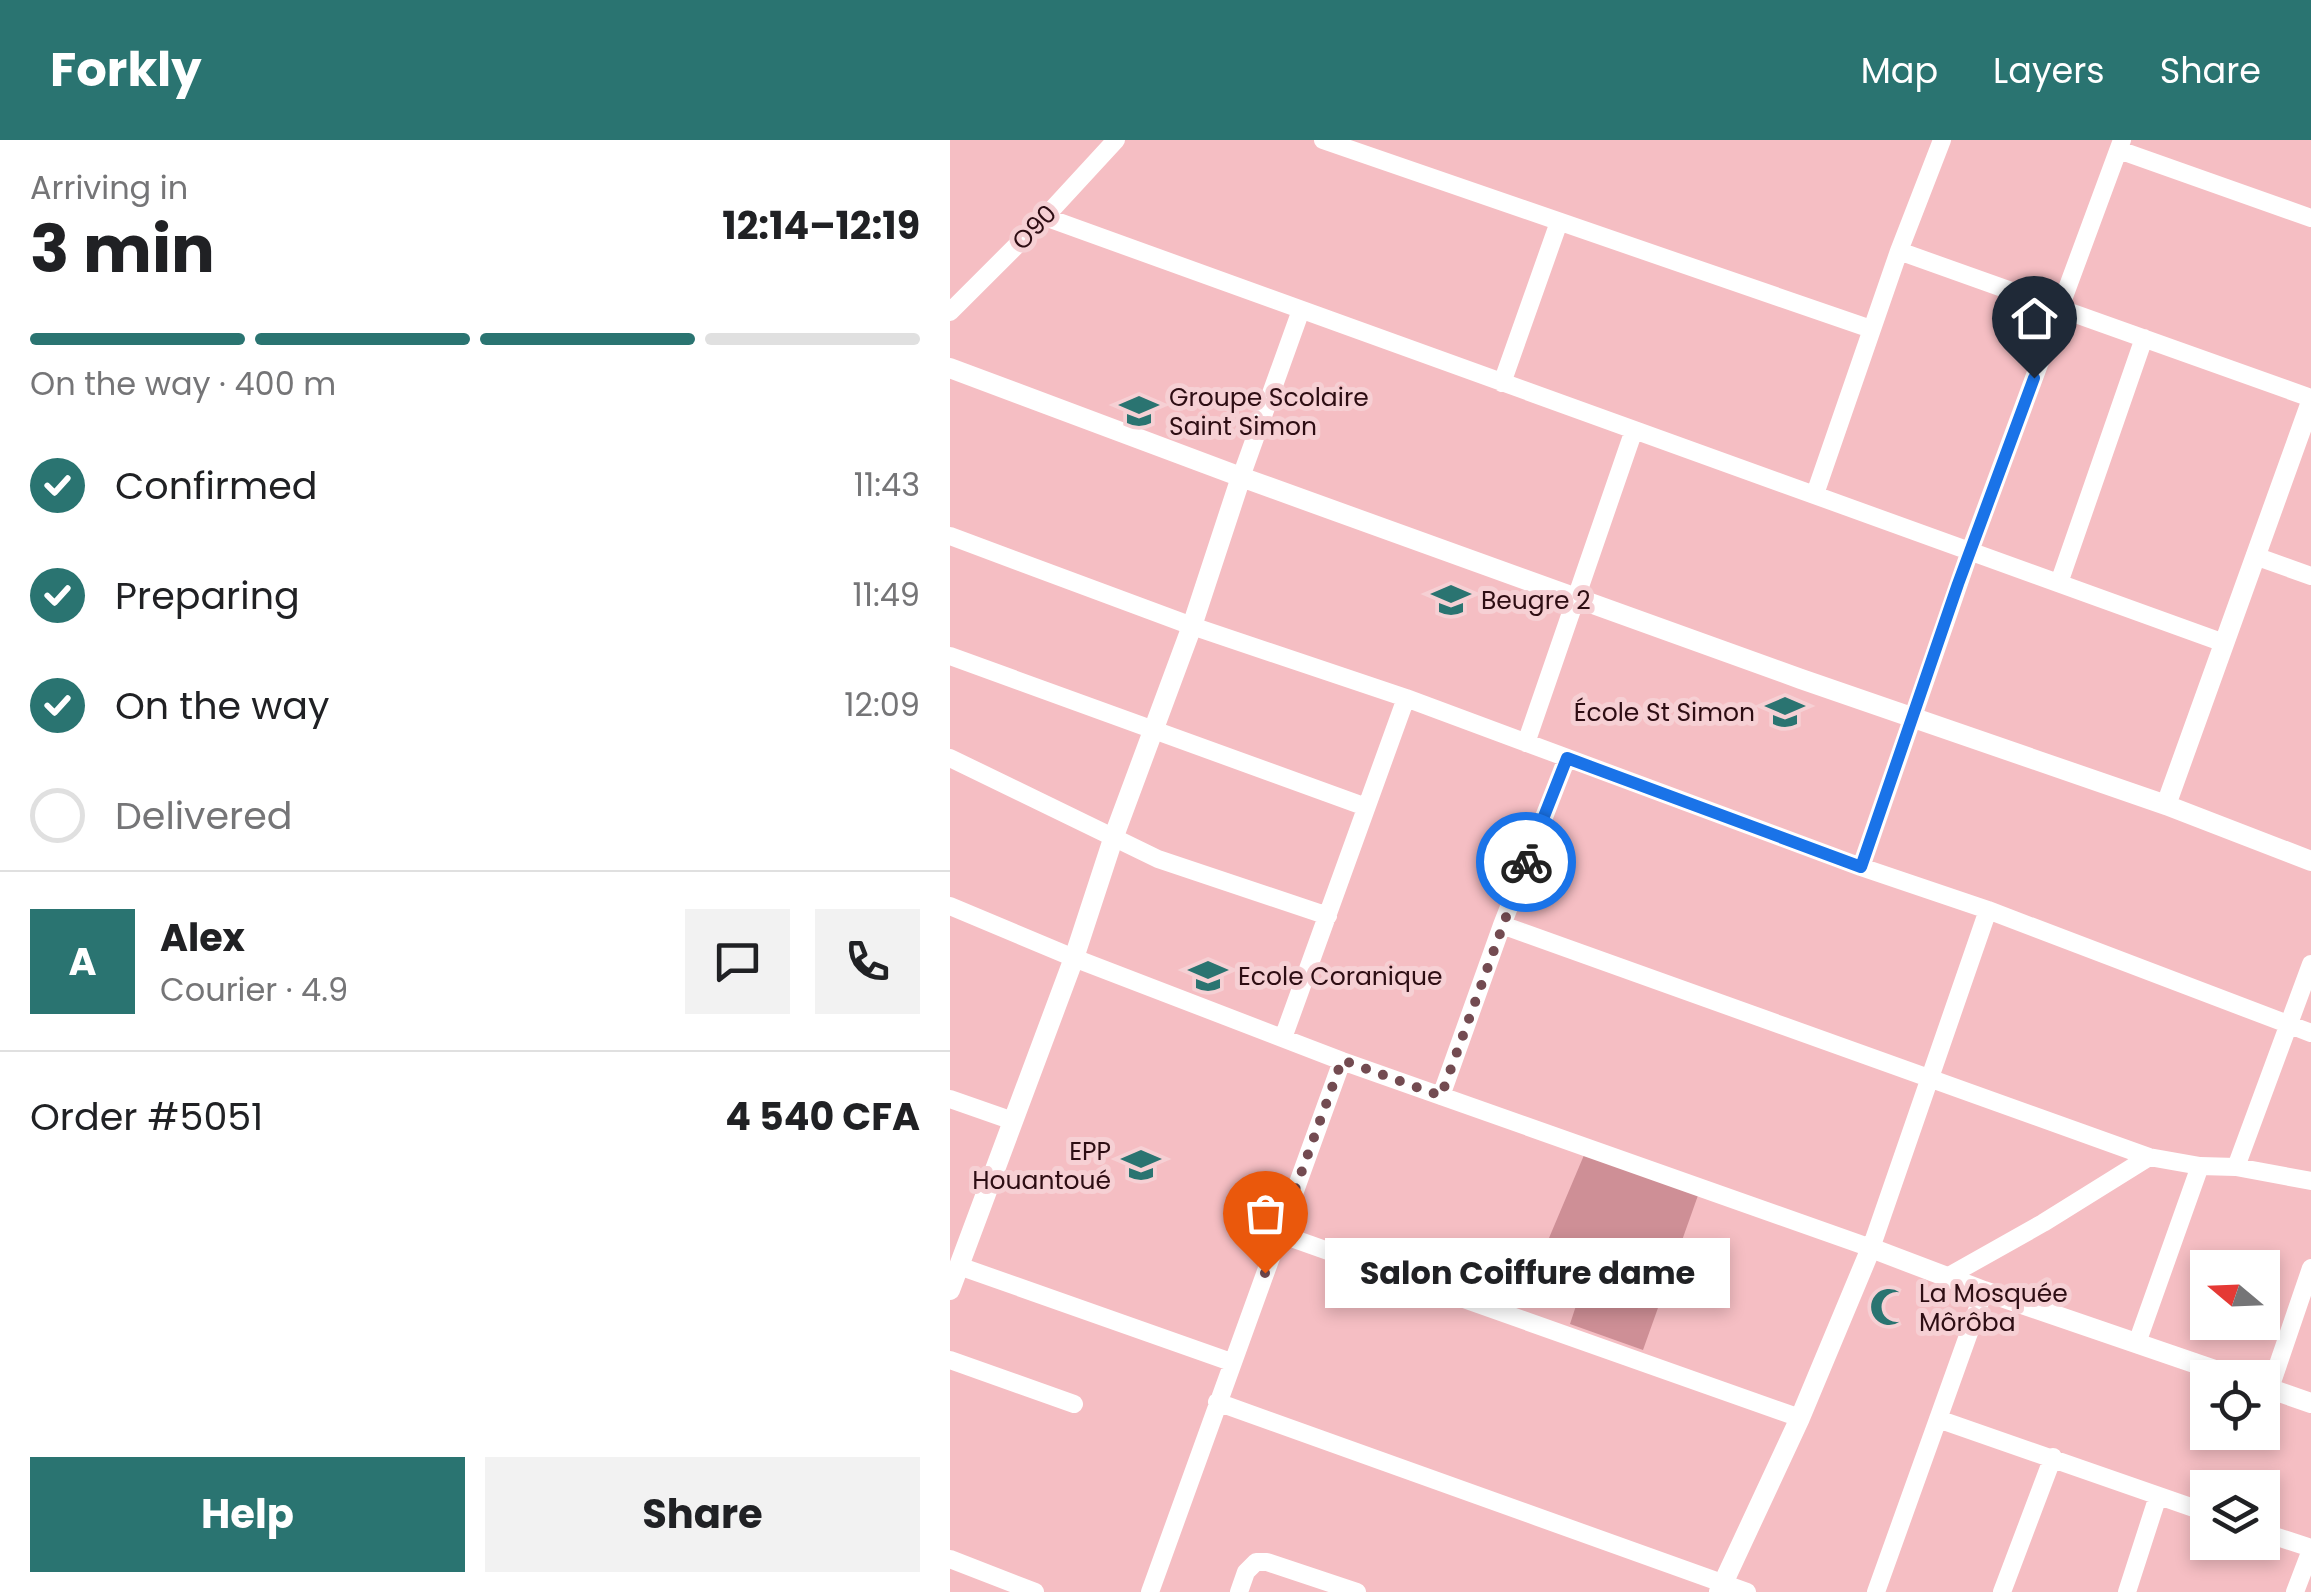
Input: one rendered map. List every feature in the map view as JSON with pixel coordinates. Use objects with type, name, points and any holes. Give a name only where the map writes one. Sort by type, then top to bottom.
[{"type":"street","name":"O90","points":[[950,312],[1046,218],[1116,140]]},
{"type":"street","points":[[1323,140],[1871,329]]},
{"type":"street","points":[[1816,494],[1871,329],[1942,140]]},
{"type":"street","points":[[1861,867],[1970,551],[2120,145],[2311,218]]},
{"type":"street","points":[[1046,218],[2224,643]]},
{"type":"street","points":[[1502,383],[1559,222]]},
{"type":"street","points":[[1899,251],[2311,400],[2166,805]]},
{"type":"street","points":[[950,1290],[1074,958],[1300,310]]},
{"type":"street","points":[[2059,583],[2144,338]]},
{"type":"street","points":[[950,368],[1241,478],[2166,805],[2311,861]]},
{"type":"street","points":[[1526,743],[1634,430]]},
{"type":"street","points":[[950,536],[1988,910],[2311,1033]]},
{"type":"street","points":[[2255,556],[2311,576]]},
{"type":"street","points":[[950,656],[1366,807]]},
{"type":"street","points":[[1283,1038],[1406,698]]},
{"type":"street","points":[[950,758],[1158,859],[1328,916]]},
{"type":"street","points":[[1441,1096],[1567,758]]},
{"type":"street","points":[[950,906],[1074,958],[1342,1060],[2190,1361]]},
{"type":"street","points":[[1721,1589],[1800,1418],[1871,1248],[1988,910]]},
{"type":"street","points":[[1502,925],[2149,1157],[2311,1181]]},
{"type":"street","points":[[2236,1167],[2311,964]]},
{"type":"street","points":[[1150,1592],[1342,1060]]},
{"type":"street","points":[[950,1100],[1013,1121]]},
{"type":"street","points":[[1947,1277],[2043,1224],[2149,1157]]},
{"type":"street","points":[[2137,1343],[2200,1166]]},
{"type":"street","points":[[1280,1234],[1800,1418]]},
{"type":"street","points":[[959,1266],[1231,1362]]},
{"type":"street","points":[[2276,1360],[2311,1268]]},
{"type":"street","points":[[1876,1592],[1984,1291]]},
{"type":"street","points":[[950,1360],[1074,1404]]},
{"type":"street","points":[[2280,1392],[2311,1403]]},
{"type":"street","points":[[1217,1402],[1721,1589],[1747,1592]]},
{"type":"street","points":[[1938,1419],[2190,1506]]},
{"type":"street","points":[[2002,1592],[2053,1457]]},
{"type":"street","points":[[2127,1592],[2158,1496]]},
{"type":"street","points":[[2280,1538],[2311,1549],[2295,1592]]},
{"type":"street","points":[[950,1559],[1035,1592]]},
{"type":"street","points":[[1239,1592],[1246,1572],[1256,1562],[1267,1562],[1357,1592]]},
{"type":"shaded area","points":[[1587,1148],[1701,1187],[1643,1350],[1570,1324],[1592,1257],[1549,1238]]},
{"type":"way so far","points":[[1265,1273],[1342,1060],[1441,1096],[1526,862]]},
{"type":"place","name":"Groupe Scolaire Saint Simon","points":[[1139,411]]},
{"type":"place","name":"Beugre 2","points":[[1451,600]]},
{"type":"place","name":"École St Simon","points":[[1785,712]]},
{"type":"place","name":"Ecole Coranique","points":[[1208,976]]},
{"type":"place","name":"EPP Houantoué","points":[[1141,1165]]},
{"type":"place","name":"Salon Coiffure dame","points":[[1265,1273]]},
{"type":"place","name":"La Mosquée Môrôba","points":[[1889,1307]]},
{"type":"route","points":[[1526,862],[1567,758],[1861,867],[2034,378]]}]
